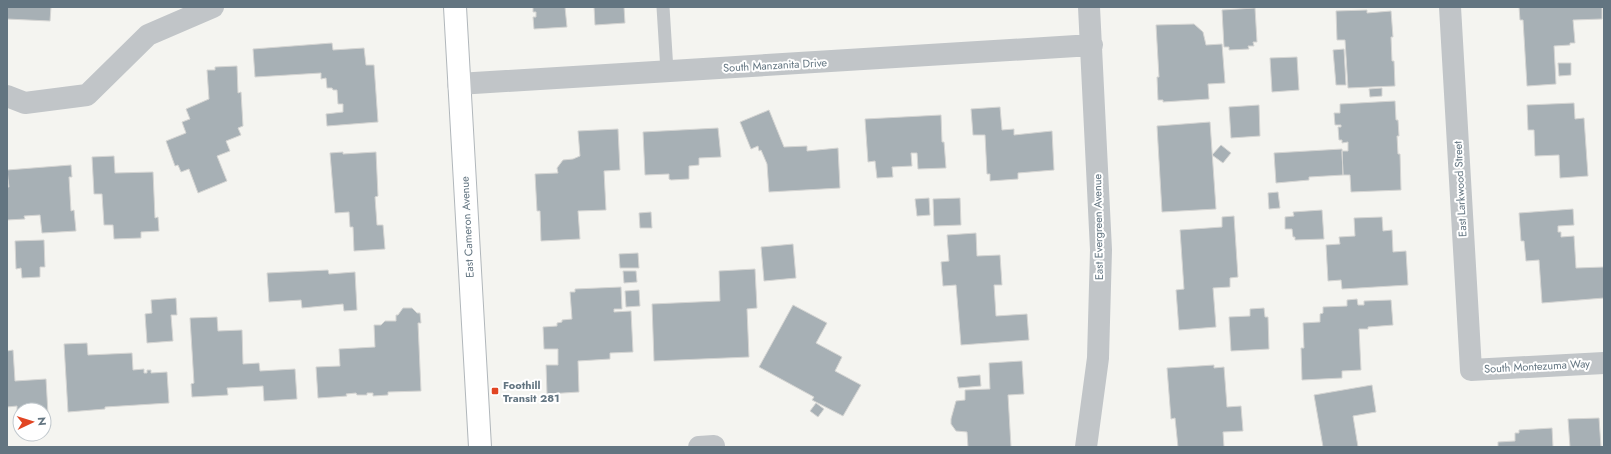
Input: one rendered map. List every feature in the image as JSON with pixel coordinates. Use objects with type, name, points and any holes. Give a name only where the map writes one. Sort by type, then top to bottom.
[{"type":"main road","name":"East Cameron Avenue","points":[[455,7],[458,84],[480,447]]},
{"type":"street","points":[[7,96],[25,103],[87,95],[148,36],[212,7]]},
{"type":"street","name":"East Evergreen Avenue","points":[[1086,447],[1098,358],[1101,250],[1089,7]]},
{"type":"street","name":"East Larkwood Street","points":[[1450,7],[1471,370]]},
{"type":"street","name":"South Manzanita Drive","points":[[458,84],[1092,45]]},
{"type":"street","name":"South Montezuma Way","points":[[1471,370],[1604,363]]},
{"type":"lane","points":[[663,7],[666,71]]},
{"type":"building","points":[[7,7],[51,7],[50,21],[7,19]]},
{"type":"building","points":[[533,7],[565,7],[567,27],[534,29],[533,17],[536,17],[536,12],[533,12]]},
{"type":"building","points":[[594,7],[624,7],[625,23],[595,25]]},
{"type":"building","points":[[1519,7],[1602,7],[1602,19],[1573,20],[1575,43],[1570,43],[1570,45],[1554,46],[1556,84],[1527,86],[1523,20],[1520,20]]},
{"type":"building","points":[[1255,8],[1257,42],[1253,42],[1254,46],[1248,46],[1249,49],[1229,50],[1229,47],[1224,47],[1222,10]]},
{"type":"building","points":[[1367,10],[1367,13],[1391,11],[1393,37],[1391,37],[1392,61],[1394,61],[1395,86],[1348,88],[1345,40],[1337,40],[1336,11]]},
{"type":"building","points":[[1194,24],[1203,32],[1206,45],[1222,44],[1225,83],[1208,84],[1209,99],[1163,102],[1163,100],[1158,100],[1157,77],[1159,77],[1156,25]]},
{"type":"building","points":[[332,43],[333,50],[364,48],[366,65],[374,65],[378,122],[327,126],[326,114],[343,112],[343,104],[338,104],[337,90],[327,88],[326,78],[321,79],[321,73],[255,77],[253,49]]},
{"type":"building","points":[[1344,49],[1346,85],[1336,85],[1333,50]]},
{"type":"building","points":[[1297,57],[1299,90],[1272,92],[1270,58]]},
{"type":"building","points":[[1558,63],[1571,63],[1571,75],[1559,76]]},
{"type":"building","points":[[237,66],[238,93],[241,92],[243,126],[238,128],[241,135],[226,141],[230,151],[217,156],[227,181],[198,193],[189,169],[181,172],[178,165],[175,166],[166,141],[186,133],[182,122],[190,119],[186,109],[209,99],[207,70],[215,70],[215,67]]},
{"type":"building","points":[[1382,88],[1382,96],[1370,97],[1369,89]]},
{"type":"building","points":[[1395,101],[1396,120],[1398,120],[1399,136],[1397,136],[1398,154],[1400,154],[1401,190],[1351,192],[1350,175],[1343,175],[1342,151],[1348,151],[1348,142],[1342,143],[1342,140],[1339,140],[1338,127],[1341,127],[1341,125],[1335,125],[1334,113],[1340,113],[1340,104]]},
{"type":"building","points":[[1574,103],[1575,119],[1584,118],[1588,176],[1560,178],[1559,155],[1535,156],[1534,130],[1528,130],[1527,105]]},
{"type":"building","points":[[1259,105],[1260,136],[1231,138],[1229,107]]},
{"type":"building","points":[[1000,107],[1002,130],[1014,129],[1014,135],[1052,131],[1054,170],[1018,173],[1018,179],[990,181],[990,174],[987,174],[985,135],[973,135],[971,109]]},
{"type":"building","points":[[769,110],[784,147],[807,146],[807,151],[838,148],[840,188],[769,192],[767,164],[761,150],[759,151],[758,146],[751,149],[740,122]]},
{"type":"building","points":[[941,115],[942,142],[944,142],[946,168],[918,169],[917,153],[911,153],[912,166],[892,167],[893,177],[877,178],[875,161],[868,162],[865,119]]},
{"type":"building","points":[[1210,122],[1216,209],[1162,212],[1157,126]]},
{"type":"building","points":[[718,128],[721,157],[699,158],[699,165],[689,166],[689,179],[671,180],[669,179],[669,174],[645,175],[643,132]]},
{"type":"building","points":[[618,129],[620,170],[604,171],[606,210],[578,211],[580,239],[541,241],[540,211],[537,211],[535,174],[558,173],[557,168],[563,160],[573,159],[580,156],[578,131]]},
{"type":"building","points":[[1221,145],[1231,153],[1223,163],[1212,155]]},
{"type":"building","points":[[1342,149],[1343,175],[1309,177],[1309,180],[1276,183],[1274,153]]},
{"type":"building","points":[[343,152],[343,154],[376,152],[378,196],[375,197],[377,225],[383,225],[385,249],[354,251],[353,227],[350,227],[349,212],[335,213],[330,153]]},
{"type":"building","points":[[114,156],[115,173],[153,172],[155,218],[158,217],[159,231],[141,232],[141,238],[114,239],[113,225],[104,225],[102,194],[94,194],[92,157]]},
{"type":"building","points":[[71,165],[72,177],[69,177],[71,211],[74,210],[76,231],[42,233],[40,215],[24,216],[25,219],[7,220],[7,187],[9,187],[7,170]]},
{"type":"building","points":[[1278,192],[1280,208],[1269,209],[1268,193]]},
{"type":"building","points":[[929,198],[930,215],[917,216],[915,199]]},
{"type":"building","points":[[960,198],[961,225],[934,226],[933,199]]},
{"type":"building","points":[[1573,209],[1574,225],[1558,226],[1558,232],[1561,232],[1561,237],[1574,236],[1576,268],[1604,267],[1604,298],[1542,303],[1539,260],[1526,261],[1524,241],[1521,241],[1519,213]]},
{"type":"building","points":[[1322,210],[1324,239],[1295,240],[1292,229],[1285,229],[1285,217],[1294,216],[1293,212]]},
{"type":"building","points":[[651,212],[652,228],[640,228],[639,213]]},
{"type":"building","points":[[1234,216],[1238,277],[1230,278],[1230,287],[1213,288],[1216,327],[1179,330],[1176,290],[1184,289],[1180,230],[1222,227],[1222,217]]},
{"type":"building","points":[[1382,217],[1383,231],[1392,230],[1393,252],[1406,251],[1408,285],[1342,289],[1341,280],[1328,281],[1326,245],[1340,244],[1339,237],[1355,236],[1354,218]]},
{"type":"building","points":[[976,233],[977,256],[1000,255],[1002,285],[994,285],[996,316],[1027,314],[1029,340],[961,345],[956,285],[943,286],[941,262],[949,261],[947,235]]},
{"type":"building","points":[[44,240],[45,267],[40,267],[40,277],[22,278],[21,268],[16,269],[15,241]]},
{"type":"building","points":[[793,244],[796,278],[764,281],[761,247]]},
{"type":"building","points":[[638,253],[639,268],[620,268],[619,254]]},
{"type":"building","points":[[755,269],[757,308],[747,309],[749,357],[654,361],[652,304],[720,301],[719,271]]},
{"type":"building","points":[[328,270],[329,274],[355,272],[357,310],[344,311],[343,304],[302,308],[301,300],[269,302],[267,273]]},
{"type":"building","points":[[623,271],[636,271],[637,282],[624,283]]},
{"type":"building","points":[[621,287],[622,309],[614,309],[614,312],[631,311],[633,352],[610,353],[610,359],[578,361],[579,392],[547,394],[546,365],[558,365],[558,349],[544,349],[543,327],[557,326],[557,323],[562,322],[562,320],[572,319],[570,292],[575,292],[575,289]]},
{"type":"building","points":[[639,290],[640,306],[626,307],[625,291]]},
{"type":"building","points":[[176,298],[177,315],[171,315],[173,341],[147,343],[145,314],[152,313],[151,300]]},
{"type":"building","points":[[1357,299],[1358,305],[1364,305],[1364,301],[1391,300],[1393,325],[1359,329],[1361,370],[1342,371],[1342,378],[1302,380],[1301,348],[1304,348],[1303,323],[1320,322],[1320,314],[1323,313],[1323,307],[1347,306],[1347,300]]},
{"type":"building","points":[[793,305],[827,323],[816,343],[842,357],[835,371],[861,385],[843,416],[812,400],[814,397],[759,367]]},
{"type":"building","points":[[403,308],[412,308],[417,313],[420,313],[421,323],[418,323],[421,391],[388,392],[388,395],[373,396],[373,393],[367,393],[367,395],[357,395],[356,393],[346,394],[347,396],[318,398],[316,367],[340,366],[339,349],[375,347],[374,325],[381,325],[385,321],[396,321],[396,315],[398,315]]},
{"type":"building","points":[[1264,308],[1265,317],[1268,317],[1269,349],[1231,351],[1229,317],[1250,316],[1250,309]]},
{"type":"building","points":[[217,317],[218,331],[242,330],[243,364],[259,363],[260,371],[295,369],[297,399],[264,401],[263,386],[227,388],[228,395],[192,397],[191,384],[194,383],[190,318]]},
{"type":"building","points":[[87,343],[88,355],[132,353],[133,370],[144,369],[144,373],[147,373],[147,370],[151,370],[151,373],[167,372],[169,403],[105,407],[105,409],[68,412],[64,344]]},
{"type":"building","points":[[13,350],[15,381],[46,379],[47,402],[12,402],[12,406],[7,407],[7,351]]},
{"type":"building","points":[[1022,361],[1024,394],[1008,395],[1011,447],[968,447],[967,432],[956,431],[951,424],[956,401],[965,400],[965,390],[990,389],[989,363]]},
{"type":"building","points":[[1214,365],[1214,368],[1224,367],[1227,407],[1241,406],[1243,431],[1223,432],[1224,447],[1178,447],[1175,418],[1171,419],[1167,368]]},
{"type":"building","points":[[980,375],[981,386],[959,388],[957,377]]},
{"type":"building","points":[[1372,385],[1376,412],[1353,416],[1358,447],[1323,447],[1314,395]]},
{"type":"building","points":[[816,403],[824,409],[818,417],[810,411]]},
{"type":"building","points":[[1599,418],[1601,447],[1570,447],[1568,419]]},
{"type":"building","points":[[1552,428],[1553,447],[1498,447],[1498,442],[1515,441],[1515,433],[1519,433],[1519,430]]},
{"type":"place","name":"Foothill Transit 281","points":[[495,391]]}]
